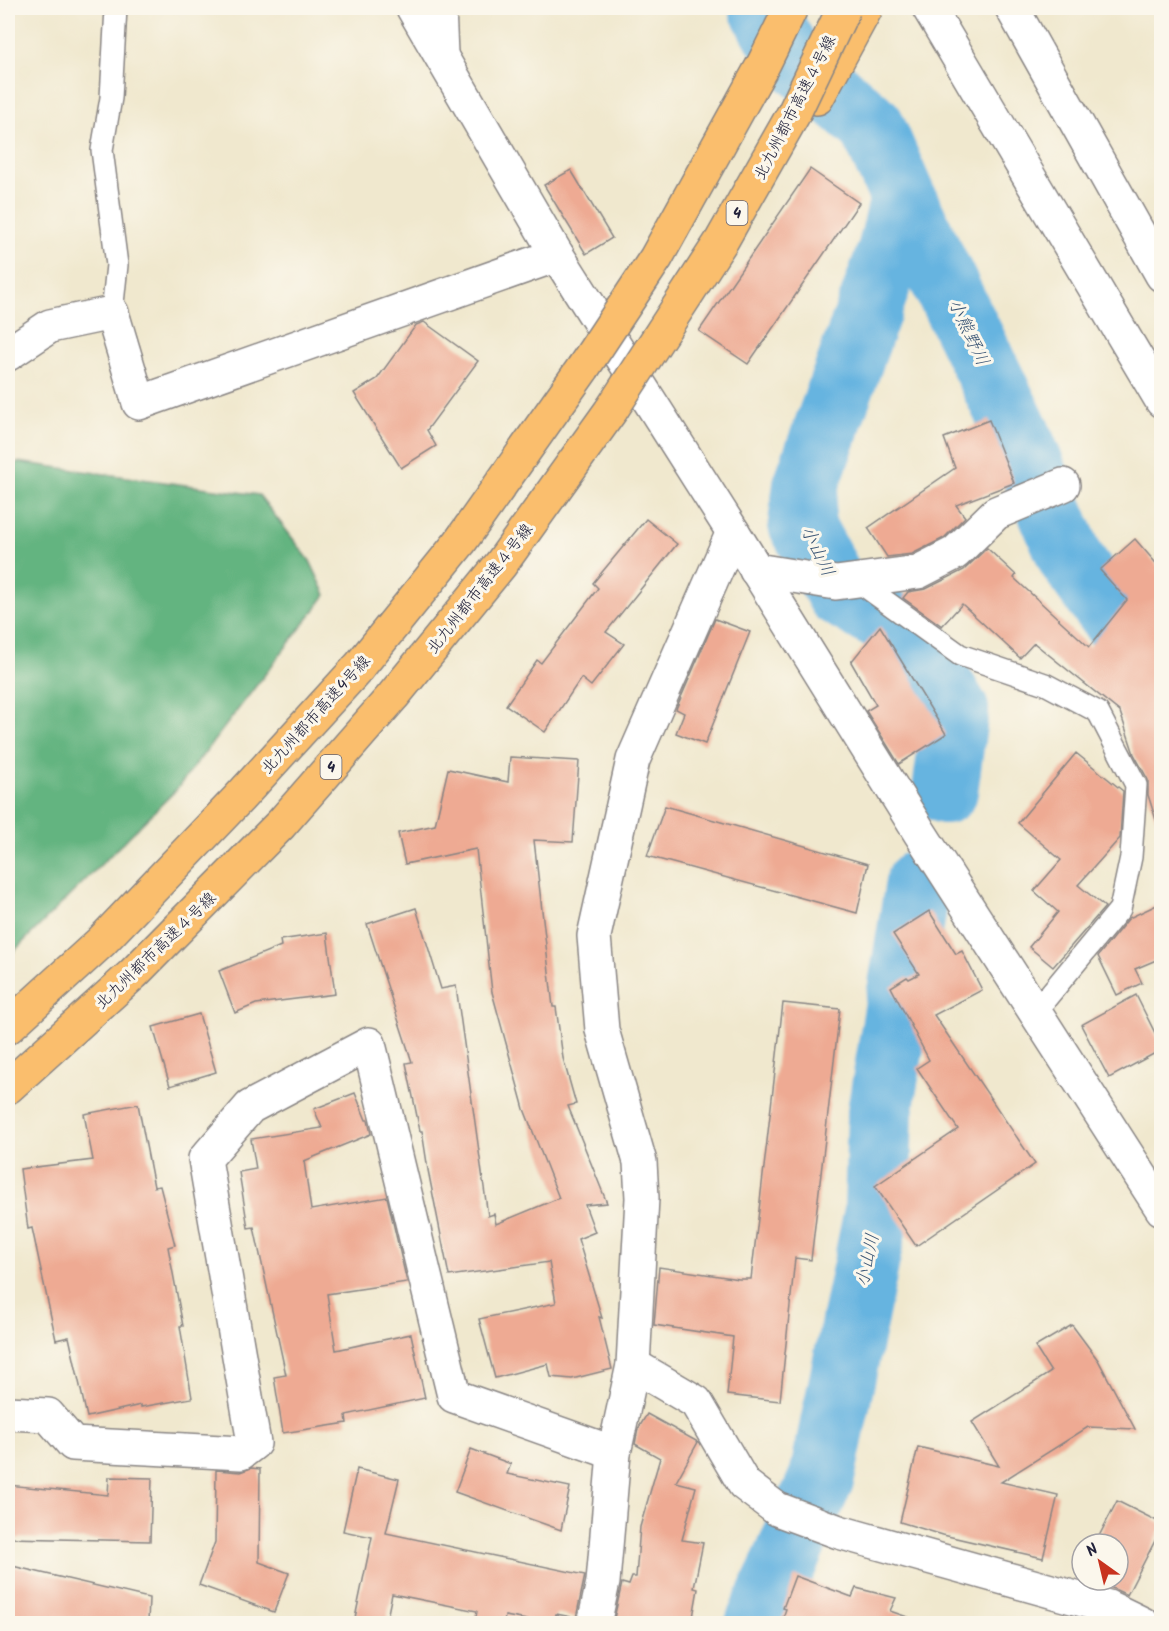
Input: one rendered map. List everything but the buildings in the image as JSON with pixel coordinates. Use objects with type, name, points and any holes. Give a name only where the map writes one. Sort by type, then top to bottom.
[{"type":"highway","name":"北九州都市高速4号線","points":[[8,1027],[101,942],[239,798],[359,666],[460,542],[583,368],[656,258],[764,63],[791,8]]},
{"type":"highway","name":"北九州都市高速４号線","points":[[8,1087],[133,974],[281,824],[393,696],[501,564],[612,409],[722,240],[794,113],[844,8]]},
{"type":"highway","points":[[722,240],[801,127],[866,8]]},
{"type":"street","points":[[413,8],[557,255],[927,843],[1161,1209]]},
{"type":"street","points":[[439,8],[441,54]]},
{"type":"street","points":[[1012,8],[1161,275]]},
{"type":"street","points":[[933,9],[1161,400]]},
{"type":"street","points":[[8,354],[50,326],[112,313],[139,403],[557,255]]},
{"type":"street","points":[[756,570],[836,583],[918,572],[955,553],[996,513],[1063,485]]},
{"type":"street","points":[[594,1623],[603,1582],[614,1453],[633,1365],[642,1198],[640,1162],[602,1030],[594,936],[633,760],[733,532]]},
{"type":"street","points":[[8,1413],[48,1414],[73,1444],[241,1453],[254,1443],[205,1159],[250,1107],[369,1044],[454,1396],[614,1453]]},
{"type":"street","points":[[633,1365],[696,1402],[744,1484],[777,1509],[839,1532],[1108,1607],[1143,1623]]},
{"type":"lane","points":[[112,313],[117,265],[102,150],[111,98],[116,8]]},
{"type":"lane","points":[[856,580],[960,655],[1045,684],[1098,712],[1136,785],[1131,857],[1120,909],[1035,1012]]},
{"type":"green space","points":[[17,462],[259,495],[310,561],[326,595],[176,790],[8,957],[8,476]]},
{"type":"waterway","name":"小熊野川","points":[[762,8],[788,54],[872,126],[903,198],[1017,432],[1071,559],[1122,631],[1162,668]]},
{"type":"waterway","name":"小山川","points":[[903,198],[890,251],[806,485],[801,524],[839,594],[912,636],[956,710],[945,791]]},
{"type":"waterway","name":"小山川","points":[[758,1624],[822,1477],[877,1211],[880,1112],[918,883]]}]
